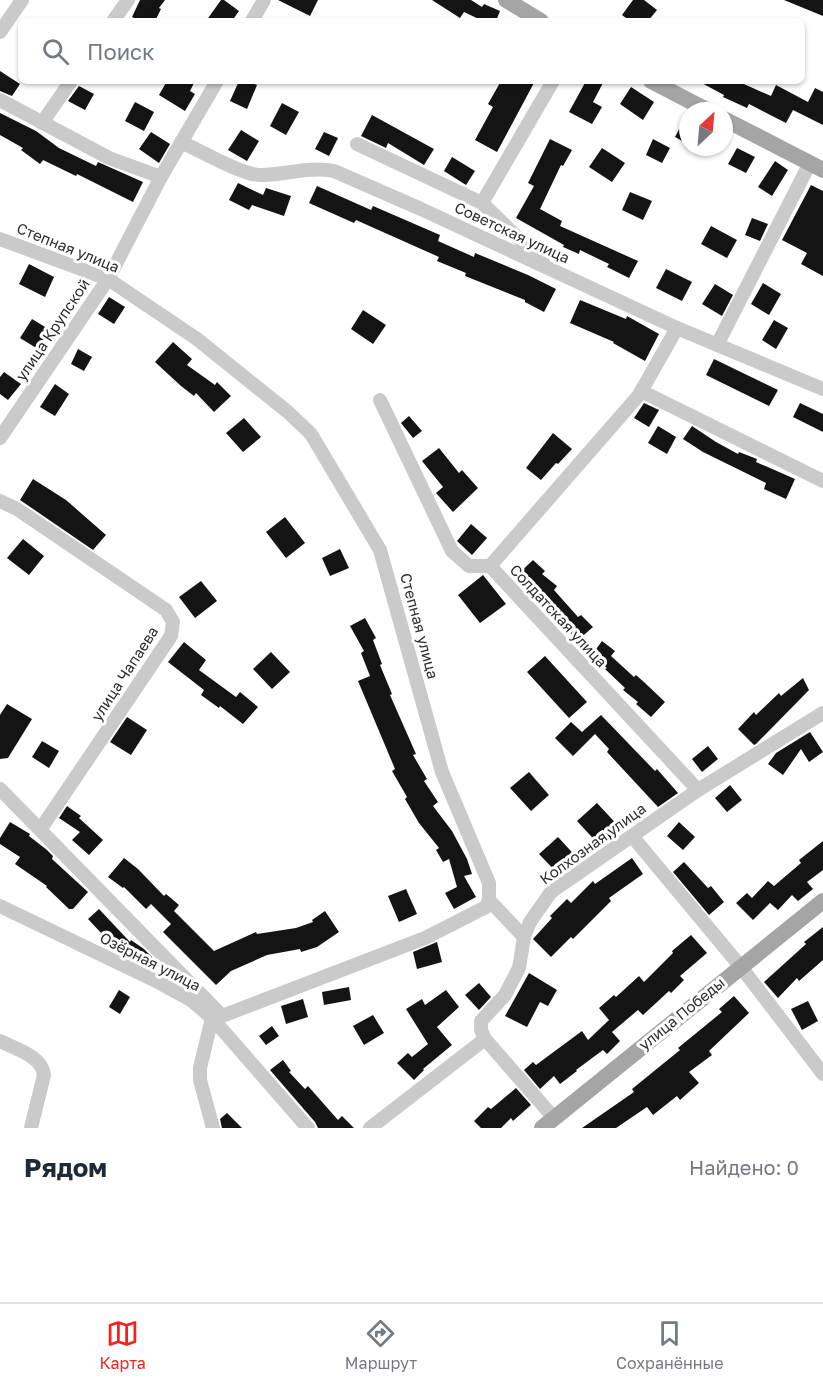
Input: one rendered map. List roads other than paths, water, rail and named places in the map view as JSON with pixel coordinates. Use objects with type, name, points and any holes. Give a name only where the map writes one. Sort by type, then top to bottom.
[{"type":"main road","points":[[506,0],[536,18]]},
{"type":"main road","points":[[657,84],[692,102]]},
{"type":"main road","points":[[733,124],[817,167]]},
{"type":"main road","name":"улица Победы","points":[[548,1123],[823,901]]},
{"type":"street","points":[[0,32],[22,0]]},
{"type":"street","points":[[115,18],[128,0]]},
{"type":"street","points":[[254,18],[264,0]]},
{"type":"street","points":[[42,123],[69,84]]},
{"type":"street","name":"улица Крупской","points":[[0,438],[108,279],[161,177],[215,84]]},
{"type":"street","points":[[482,204],[551,84]]},
{"type":"street","points":[[0,100],[109,158],[161,177]]},
{"type":"street","name":"Советская улица","points":[[181,142],[258,175],[321,169],[334,171],[676,328],[823,389]]},
{"type":"street","points":[[357,144],[482,204],[553,270]]},
{"type":"street","points":[[717,345],[817,167]]},
{"type":"street","name":"Степная улица","points":[[0,238],[108,279],[197,339],[289,413],[311,434],[380,550],[441,772],[489,883],[489,900]]},
{"type":"street","points":[[489,566],[641,391],[676,328]]},
{"type":"street","points":[[641,391],[823,481]]},
{"type":"street","name":"Солдатская улица","points":[[380,400],[452,551],[469,566],[489,566],[698,790]]},
{"type":"street","name":"улица Чапаева","points":[[0,501],[17,509],[166,610],[173,622],[171,636],[40,830]]},
{"type":"street","name":"Колхозная улица","points":[[485,1039],[481,1030],[481,1021],[505,994],[519,968],[524,937],[530,922],[551,892],[698,790],[821,718]]},
{"type":"street","points":[[0,789],[217,1017],[308,1128]]},
{"type":"street","points":[[632,836],[741,967],[823,1074]]},
{"type":"street","points":[[217,1017],[425,938],[479,912],[486,907],[489,900],[524,937]]},
{"type":"street","name":"Озёрная улица","points":[[0,906],[158,982],[217,1017]]},
{"type":"street","points":[[213,1128],[200,1080],[200,1068],[217,1017]]},
{"type":"street","points":[[370,1128],[485,1039],[548,1123]]},
{"type":"street","points":[[0,1041],[35,1059],[43,1066],[45,1075],[31,1128]]}]
